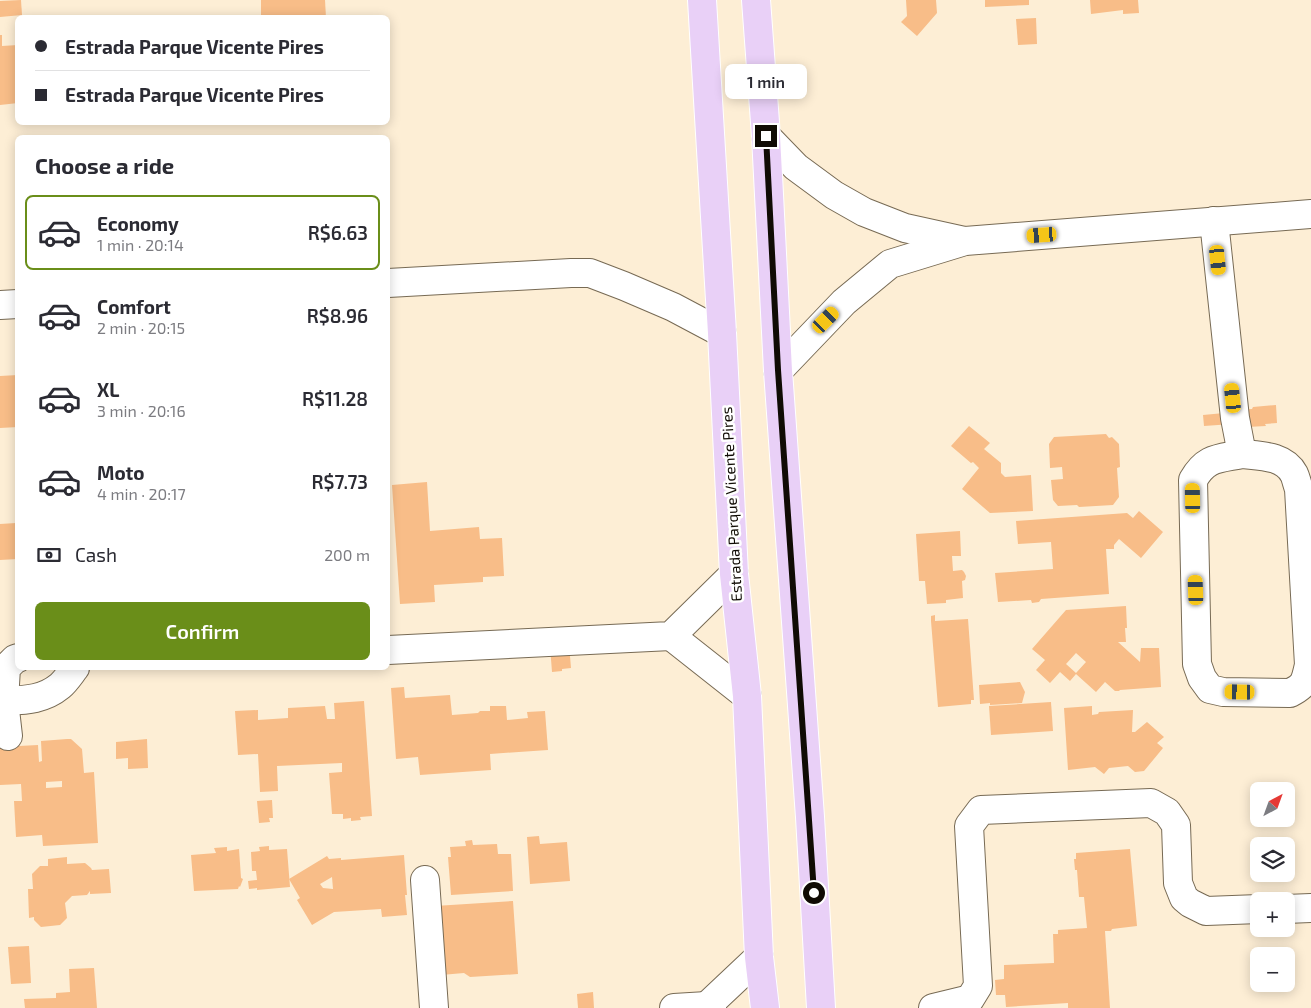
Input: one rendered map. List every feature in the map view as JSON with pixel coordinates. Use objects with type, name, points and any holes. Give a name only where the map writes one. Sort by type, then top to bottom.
[{"type":"main road","name":"Estrada Parque Vicente Pires","points":[[702,0],[734,574],[747,696],[759,957],[765,1008]]},
{"type":"main road","points":[[756,0],[766,136],[778,370],[809,807],[821,1008]]},
{"type":"street","points":[[766,136],[804,172],[834,195],[864,212],[905,228],[965,241]]},
{"type":"street","points":[[778,370],[844,302],[890,264],[965,241],[1311,214]]},
{"type":"street","points":[[1214,221],[1235,418],[1242,454]]},
{"type":"street","points":[[390,283],[590,273],[673,307],[722,333]]},
{"type":"street","points":[[0,305],[15,304]]},
{"type":"street","points":[[1242,454],[1273,458],[1283,462],[1293,472],[1299,489],[1309,665],[1305,683],[1299,689],[1290,693],[1223,692],[1210,689],[1202,678],[1197,664],[1193,480],[1198,470],[1211,460],[1242,454]]},
{"type":"street","points":[[671,636],[734,574]]},
{"type":"street","points":[[390,650],[671,636],[747,696]]},
{"type":"street","points":[[8,736],[4,701],[6,668],[15,659]]},
{"type":"street","points":[[4,701],[29,700],[47,694],[61,685],[73,670]]},
{"type":"street","points":[[933,1008],[970,999],[978,986],[970,826],[981,810],[1151,803],[1167,812],[1176,825],[1178,884],[1184,898],[1206,911],[1250,910]]},
{"type":"street","points":[[425,880],[434,1008]]},
{"type":"street","points":[[1295,909],[1311,908]]},
{"type":"street","points":[[674,1008],[709,1007],[759,957]]},
{"type":"building","points":[[21,0],[22,15],[0,17],[0,1]]},
{"type":"building","points":[[261,0],[325,0],[326,15],[261,15]]},
{"type":"building","points":[[906,0],[936,0],[937,13],[917,36],[901,22],[907,16]]},
{"type":"building","points":[[985,0],[1029,0],[1029,5],[985,7]]},
{"type":"building","points":[[1090,0],[1138,0],[1139,13],[1123,14],[1123,10],[1091,14]]},
{"type":"building","points":[[1036,18],[1037,44],[1018,45],[1016,19]]},
{"type":"building","points":[[0,35],[2,35],[2,46],[15,45],[15,103],[0,105]]},
{"type":"building","points":[[15,375],[15,427],[0,428],[0,376]]},
{"type":"building","points":[[1276,405],[1277,423],[1265,424],[1266,426],[1247,427],[1246,423],[1204,426],[1203,415]]},
{"type":"building","points":[[969,426],[990,443],[984,449],[1001,463],[1001,473],[1005,477],[1031,475],[1033,511],[990,513],[962,489],[979,468],[951,446]]},
{"type":"building","points":[[1106,434],[1119,444],[1120,467],[1117,468],[1119,497],[1113,505],[1058,506],[1053,500],[1051,480],[1063,479],[1062,467],[1050,468],[1049,444],[1054,437]]},
{"type":"building","points":[[427,482],[430,531],[479,527],[480,539],[502,538],[504,576],[483,577],[483,582],[434,585],[435,602],[400,604],[392,485]]},
{"type":"building","points":[[1139,511],[1163,532],[1141,558],[1119,539],[1114,545],[1114,549],[1106,549],[1109,594],[1041,599],[1039,602],[1032,603],[1031,600],[998,602],[995,573],[1053,569],[1051,542],[1018,544],[1016,521],[1127,513],[1133,518]]},
{"type":"building","points":[[15,523],[15,559],[0,560],[0,524]]},
{"type":"building","points":[[960,531],[961,556],[952,556],[953,571],[962,570],[966,576],[965,580],[962,581],[963,598],[946,600],[946,603],[927,604],[925,581],[919,581],[916,534]]},
{"type":"building","points":[[1126,606],[1126,642],[1118,642],[1140,662],[1141,648],[1159,648],[1161,687],[1115,691],[1105,682],[1096,692],[1076,674],[1070,681],[1060,672],[1050,683],[1036,670],[1045,660],[1032,649],[1066,610]],"holes":[[[1076,653],[1086,662],[1076,673],[1066,664]]]},
{"type":"building","points":[[935,615],[935,621],[968,619],[974,700],[971,700],[971,704],[938,707],[931,621],[931,616]]},
{"type":"building","points":[[569,644],[571,668],[552,672],[550,646]]},
{"type":"building","points":[[1020,682],[1025,692],[1022,703],[980,704],[979,685]]},
{"type":"building","points":[[404,687],[405,698],[450,695],[452,715],[490,711],[490,706],[506,706],[507,720],[528,718],[527,712],[545,711],[548,750],[490,754],[491,770],[420,775],[418,757],[396,759],[391,688]]},
{"type":"building","points":[[364,701],[372,816],[360,817],[361,820],[351,821],[351,818],[343,819],[343,814],[332,814],[329,773],[342,772],[342,763],[277,766],[278,791],[260,792],[258,754],[238,755],[235,711],[258,710],[258,720],[288,718],[288,708],[325,706],[327,719],[335,719],[334,703]]},
{"type":"building","points":[[1051,702],[1053,731],[991,735],[989,706]]},
{"type":"building","points":[[1092,706],[1092,715],[1099,712],[1133,710],[1132,732],[1135,732],[1147,722],[1164,737],[1157,743],[1163,748],[1144,771],[1135,772],[1128,766],[1109,768],[1104,774],[1095,767],[1068,770],[1064,708]]},
{"type":"building","points":[[71,739],[82,749],[84,773],[94,772],[98,843],[43,846],[42,835],[16,837],[14,801],[22,801],[21,784],[0,785],[0,747],[38,745],[39,762],[42,761],[41,741]],"holes":[[[62,781],[62,787],[46,788],[46,782]]]},
{"type":"building","points":[[147,739],[148,768],[128,769],[128,758],[116,759],[116,742]]},
{"type":"building","points":[[272,800],[273,818],[269,818],[270,822],[259,823],[257,801]]},
{"type":"building","points":[[539,836],[540,844],[567,842],[570,881],[530,884],[527,837]]},
{"type":"building","points":[[472,840],[473,845],[497,844],[498,854],[511,854],[513,891],[451,895],[448,857],[451,857],[450,847],[466,846],[465,841]]},
{"type":"building","points":[[269,846],[269,850],[287,849],[290,887],[249,889],[248,881],[257,880],[256,871],[252,871],[251,852],[260,851],[259,847]]},
{"type":"building","points":[[227,847],[227,851],[239,849],[241,878],[243,879],[240,887],[238,889],[194,891],[191,855],[216,853],[214,848]]},
{"type":"building","points":[[1130,849],[1137,926],[1105,931],[1110,1008],[1068,1008],[1068,1003],[1006,1007],[1005,995],[996,995],[995,980],[1004,979],[1004,965],[1054,963],[1053,934],[1058,934],[1058,930],[1087,928],[1084,897],[1079,897],[1077,870],[1075,870],[1074,859],[1076,859],[1076,853]]},
{"type":"building","points":[[404,855],[407,915],[382,917],[381,909],[334,912],[312,925],[297,900],[300,898],[289,879],[327,856],[329,859],[341,858],[341,860]],"holes":[[[332,877],[333,889],[323,888],[320,884]]]},
{"type":"building","points":[[67,857],[67,864],[85,863],[92,870],[109,869],[111,893],[90,894],[90,891],[87,895],[72,896],[65,903],[67,918],[60,925],[41,927],[34,920],[34,917],[29,918],[28,889],[33,889],[32,874],[40,866],[48,866],[48,859]]},
{"type":"building","points":[[513,901],[518,974],[470,977],[464,973],[441,975],[435,906]]},
{"type":"building","points":[[29,946],[31,983],[11,984],[8,947]]},
{"type":"building","points":[[94,968],[97,1008],[25,1008],[24,999],[56,998],[56,993],[70,992],[69,969]]},
{"type":"building","points":[[593,992],[594,1008],[578,1008],[577,994]]},
{"type":"route","points":[[766,136],[778,370],[814,893]]}]
